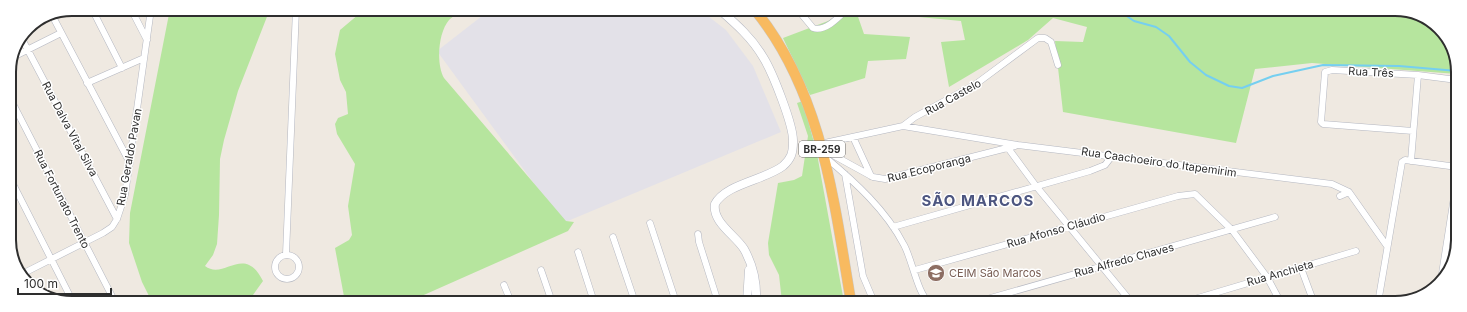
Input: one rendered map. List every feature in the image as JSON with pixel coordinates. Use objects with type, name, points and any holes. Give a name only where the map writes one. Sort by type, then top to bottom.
[{"type":"highway","name":"BR-259","points":[[760,16],[775,36],[790,61],[806,96],[822,149],[850,296]]},
{"type":"street","points":[[96,16],[122,68]]},
{"type":"street","points":[[134,16],[147,41]]},
{"type":"street","name":"Rua Geraldo Pavan","points":[[26,272],[108,230],[117,219],[125,195],[149,16]]},
{"type":"street","points":[[286,254],[296,16]]},
{"type":"street","points":[[726,16],[747,35],[772,71],[793,138],[792,155],[790,160],[782,167],[723,194],[715,204],[716,217],[739,243],[750,261],[754,273],[756,296]]},
{"type":"street","points":[[803,16],[813,28],[824,28],[836,16]]},
{"type":"street","points":[[54,19],[130,163]]},
{"type":"street","points":[[20,54],[61,33]]},
{"type":"street","name":"Rua Castelo","points":[[822,149],[853,137],[903,126],[916,117],[976,84],[1038,38],[1045,38],[1051,42],[1058,66]]},
{"type":"street","name":"Rua Dalva Vital Silva","points":[[25,43],[117,219]]},
{"type":"street","points":[[88,84],[144,58]]},
{"type":"street","name":"Rua Três","points":[[1413,131],[1323,124],[1321,122],[1325,72],[1332,70],[1418,75],[1451,79]]},
{"type":"street","points":[[1411,161],[1418,75]]},
{"type":"street","name":"Rua Fortunato Trento","points":[[16,110],[112,296]]},
{"type":"street","name":"Rua Caachoeiro do Itapemirim","points":[[903,126],[1018,145],[1246,174],[1324,182],[1340,186],[1349,192]]},
{"type":"street","points":[[853,137],[872,176]]},
{"type":"street","name":"Rua Ecoporanga","points":[[822,149],[878,179],[891,178],[1018,145]]},
{"type":"street","points":[[1008,148],[1036,186],[1127,296]]},
{"type":"street","points":[[822,149],[862,190],[893,227],[906,249],[915,270],[923,296]]},
{"type":"street","points":[[893,227],[1099,168],[1105,165],[1112,156]]},
{"type":"street","points":[[1379,296],[1400,166],[1403,161],[1411,161],[1451,166]]},
{"type":"street","points":[[845,174],[863,276],[871,296]]},
{"type":"street","points":[[16,190],[70,296]]},
{"type":"street","points":[[1340,196],[1349,192],[1387,246]]},
{"type":"street","name":"Rua Afonso Cláudio","points":[[915,270],[1178,196],[1197,194],[1232,230]]},
{"type":"street","points":[[1443,268],[1451,216]]},
{"type":"street","name":"Rua Alfredo Chaves","points":[[995,296],[1275,217]]},
{"type":"street","points":[[650,223],[674,296]]},
{"type":"street","points":[[1232,230],[1267,277],[1277,296]]},
{"type":"street","points":[[698,234],[699,242],[716,296]]},
{"type":"street","points":[[613,237],[633,296]]},
{"type":"street","name":"Rua Anchieta","points":[[1208,296],[1356,251]]},
{"type":"street","points":[[578,252],[592,296]]},
{"type":"street","points":[[286,254],[295,258],[299,264],[296,274],[287,279],[278,275],[274,266],[279,257],[286,254]]},
{"type":"street","points":[[747,296],[750,261]]},
{"type":"street","points":[[1301,268],[1311,296]]},
{"type":"street","points":[[541,270],[550,296]]},
{"type":"street","points":[[504,285],[509,296]]},
{"type":"shaded area","points":[[482,16],[708,16],[726,30],[753,66],[781,132],[563,223],[437,51]]},
{"type":"green space","points":[[169,16],[267,16],[238,91],[224,140],[220,159],[217,244],[213,255],[205,266],[212,269],[219,269],[241,264],[249,265],[256,270],[263,281],[254,296],[149,296],[142,282],[129,243],[130,213]]},
{"type":"green space","points":[[357,16],[454,16],[449,20],[445,26],[440,40],[439,57],[441,72],[444,78],[566,221],[574,222],[568,231],[422,296],[344,296],[335,248],[349,240],[352,235],[348,206],[355,164],[337,134],[335,124],[338,118],[348,114],[346,92],[340,80],[335,54],[340,30]]},
{"type":"green space","points":[[836,16],[858,16],[864,34],[910,37],[906,59],[868,61],[865,78],[810,95],[783,38],[828,21]]},
{"type":"green space","points":[[908,16],[1406,17],[1423,24],[1435,32],[1448,54],[1451,74],[1312,63],[1255,69],[1236,143],[1063,112],[1055,41],[1083,42],[1087,27],[1053,18],[1028,40],[949,87],[941,42],[965,40],[961,21]]},
{"type":"green space","points":[[803,101],[817,154],[843,296],[781,296],[779,275],[769,255],[768,243],[778,183],[794,180],[802,176],[808,136],[797,103]]},
{"type":"waterway","points":[[1127,16],[1134,21],[1156,27],[1169,36],[1190,62],[1206,75],[1229,86],[1242,88],[1273,76],[1323,65],[1399,66],[1451,70]]},
{"type":"place","name":"CEIM São Marcos","points":[[936,273]]},
{"type":"district","name":"SÃO MARCOS","points":[[978,200]]}]
